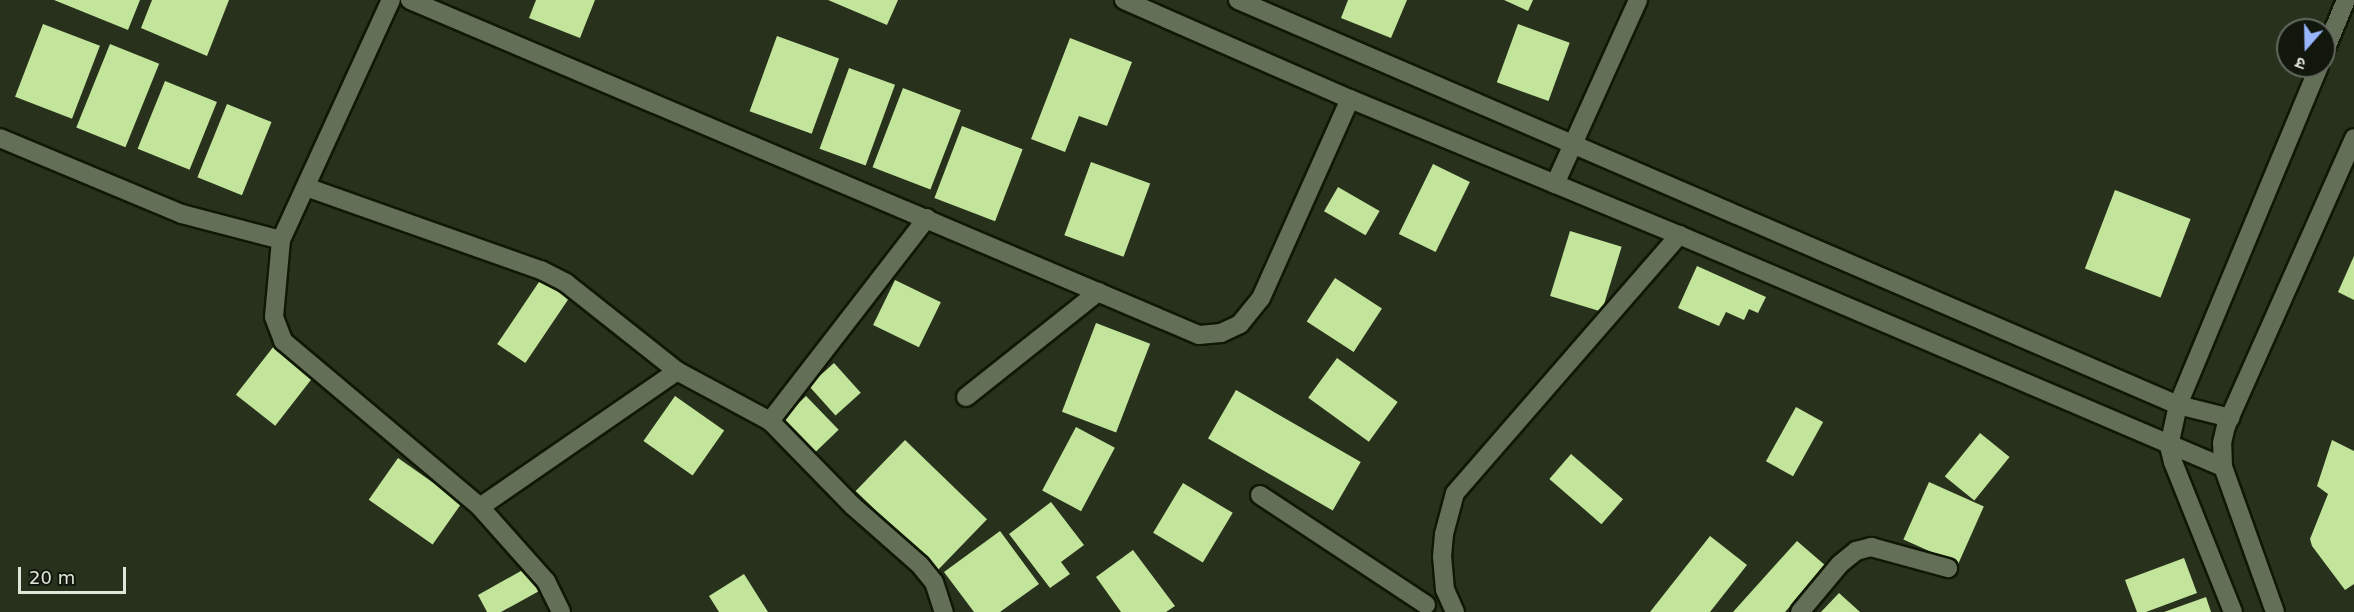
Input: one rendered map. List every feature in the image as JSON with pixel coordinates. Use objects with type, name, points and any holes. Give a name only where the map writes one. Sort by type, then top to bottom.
[{"type":"street","points":[[391,0],[281,240],[274,317],[283,341],[480,507],[546,581],[561,612]]},
{"type":"street","points":[[410,0],[1199,335],[1221,333],[1240,324],[1261,298],[1350,99]]},
{"type":"street","points":[[1124,0],[1350,99],[1679,235],[2169,446],[2223,467]]},
{"type":"street","points":[[1238,0],[2178,405],[2230,418]]},
{"type":"street","points":[[1555,184],[1638,0]]},
{"type":"street","points":[[2336,24],[2346,0]]},
{"type":"street","points":[[2233,612],[2173,462],[2169,446],[2178,405],[2314,78]]},
{"type":"street","points":[[0,138],[182,214],[281,240]]},
{"type":"street","points":[[2275,612],[2223,467],[2222,443],[2230,418],[2354,138]]},
{"type":"street","points":[[306,187],[542,270],[566,283],[677,371],[770,421],[853,506],[925,571],[934,582],[944,612]]},
{"type":"street","points":[[770,421],[927,218]]},
{"type":"street","points":[[1455,612],[1445,590],[1442,557],[1444,534],[1455,493],[1679,235]]},
{"type":"street","points":[[966,397],[1098,292]]},
{"type":"street","points":[[480,507],[677,371]]},
{"type":"street","points":[[1260,495],[1422,608],[1445,590]]},
{"type":"street","points":[[1800,612],[1840,564],[1856,551],[1871,547],[1948,568]]},
{"type":"building","points":[[54,0],[140,0],[128,30]]},
{"type":"building","points":[[152,0],[229,0],[207,56],[141,28]]},
{"type":"building","points":[[536,0],[595,0],[580,38],[529,18]]},
{"type":"building","points":[[828,0],[898,0],[887,25]]},
{"type":"building","points":[[1348,0],[1407,0],[1391,38],[1341,18]]},
{"type":"building","points":[[1504,0],[1533,0],[1528,11]]},
{"type":"building","points":[[43,24],[100,46],[72,119],[15,97]]},
{"type":"building","points":[[1518,24],[1570,43],[1548,101],[1497,82]]},
{"type":"building","points":[[777,36],[839,59],[812,134],[750,111]]},
{"type":"building","points":[[1070,38],[1132,62],[1107,126],[1079,116],[1065,152],[1031,139]]},
{"type":"building","points":[[110,44],[159,64],[125,147],[76,127]]},
{"type":"building","points":[[849,68],[895,85],[866,166],[820,149]]},
{"type":"building","points":[[165,81],[217,102],[190,170],[138,149]]},
{"type":"building","points":[[903,88],[961,110],[930,190],[873,167]]},
{"type":"building","points":[[227,104],[272,122],[242,195],[197,177]]},
{"type":"building","points":[[962,126],[1023,149],[995,221],[934,198]]},
{"type":"building","points":[[1091,162],[1150,184],[1124,257],[1064,235]]},
{"type":"building","points":[[1433,164],[1470,182],[1436,252],[1399,234]]},
{"type":"building","points":[[1338,187],[1380,211],[1366,235],[1324,211]]},
{"type":"building","points":[[2115,190],[2191,219],[2161,297],[2085,268]]},
{"type":"building","points":[[1570,231],[1622,247],[1602,312],[1550,296]]},
{"type":"building","points":[[2354,256],[2354,300],[2338,292]]},
{"type":"building","points":[[1697,266],[1766,297],[1758,313],[1749,309],[1744,320],[1726,312],[1719,326],[1678,308]]},
{"type":"building","points":[[543,276],[571,295],[525,363],[497,344]]},
{"type":"building","points":[[1335,278],[1382,308],[1354,352],[1307,322]]},
{"type":"building","points":[[895,280],[941,302],[919,347],[873,325]]},
{"type":"building","points":[[1096,323],[1150,344],[1116,432],[1062,412]]},
{"type":"building","points":[[274,346],[313,377],[275,426],[236,395]]},
{"type":"building","points":[[1337,358],[1398,402],[1369,442],[1308,398]]},
{"type":"building","points":[[834,363],[861,393],[835,415],[809,386]]},
{"type":"building","points":[[1236,390],[1361,462],[1333,510],[1208,438]]},
{"type":"building","points":[[675,396],[724,430],[693,475],[643,441]]},
{"type":"building","points":[[806,396],[839,430],[813,454],[781,420]]},
{"type":"building","points":[[1796,407],[1823,422],[1793,476],[1766,461]]},
{"type":"building","points":[[1076,427],[1115,448],[1081,511],[1042,491]]},
{"type":"building","points":[[1980,433],[2010,457],[1974,500],[1945,477]]},
{"type":"building","points":[[905,440],[987,519],[938,570],[856,491]]},
{"type":"building","points":[[2332,440],[2354,451],[2354,584],[2345,590],[2312,546],[2310,539],[2328,494],[2317,486]]},
{"type":"building","points":[[1571,454],[1623,499],[1601,524],[1549,479]]},
{"type":"building","points":[[398,458],[462,503],[433,545],[369,500]]},
{"type":"building","points":[[1929,482],[1984,506],[1958,564],[1903,540]]},
{"type":"building","points":[[1183,483],[1233,513],[1203,563],[1153,533]]},
{"type":"building","points":[[1051,502],[1084,545],[1061,562],[1070,574],[1050,588],[1009,534]]},
{"type":"building","points":[[1000,531],[1039,584],[1000,612],[974,612],[944,572]]},
{"type":"building","points":[[1710,536],[1747,565],[1710,612],[1650,612]]},
{"type":"building","points":[[1797,541],[1826,566],[1785,612],[1733,612]]},
{"type":"building","points":[[1133,550],[1175,606],[1166,612],[1121,612],[1096,577]]},
{"type":"building","points":[[2184,558],[2197,593],[2146,612],[2137,612],[2125,580]]},
{"type":"building","points":[[528,567],[541,590],[501,612],[487,612],[478,595]]},
{"type":"building","points":[[744,574],[768,612],[719,612],[709,596]]},
{"type":"building","points":[[1839,593],[1860,612],[1821,612]]},
{"type":"building","points":[[2206,597],[2211,612],[2164,612]]}]
